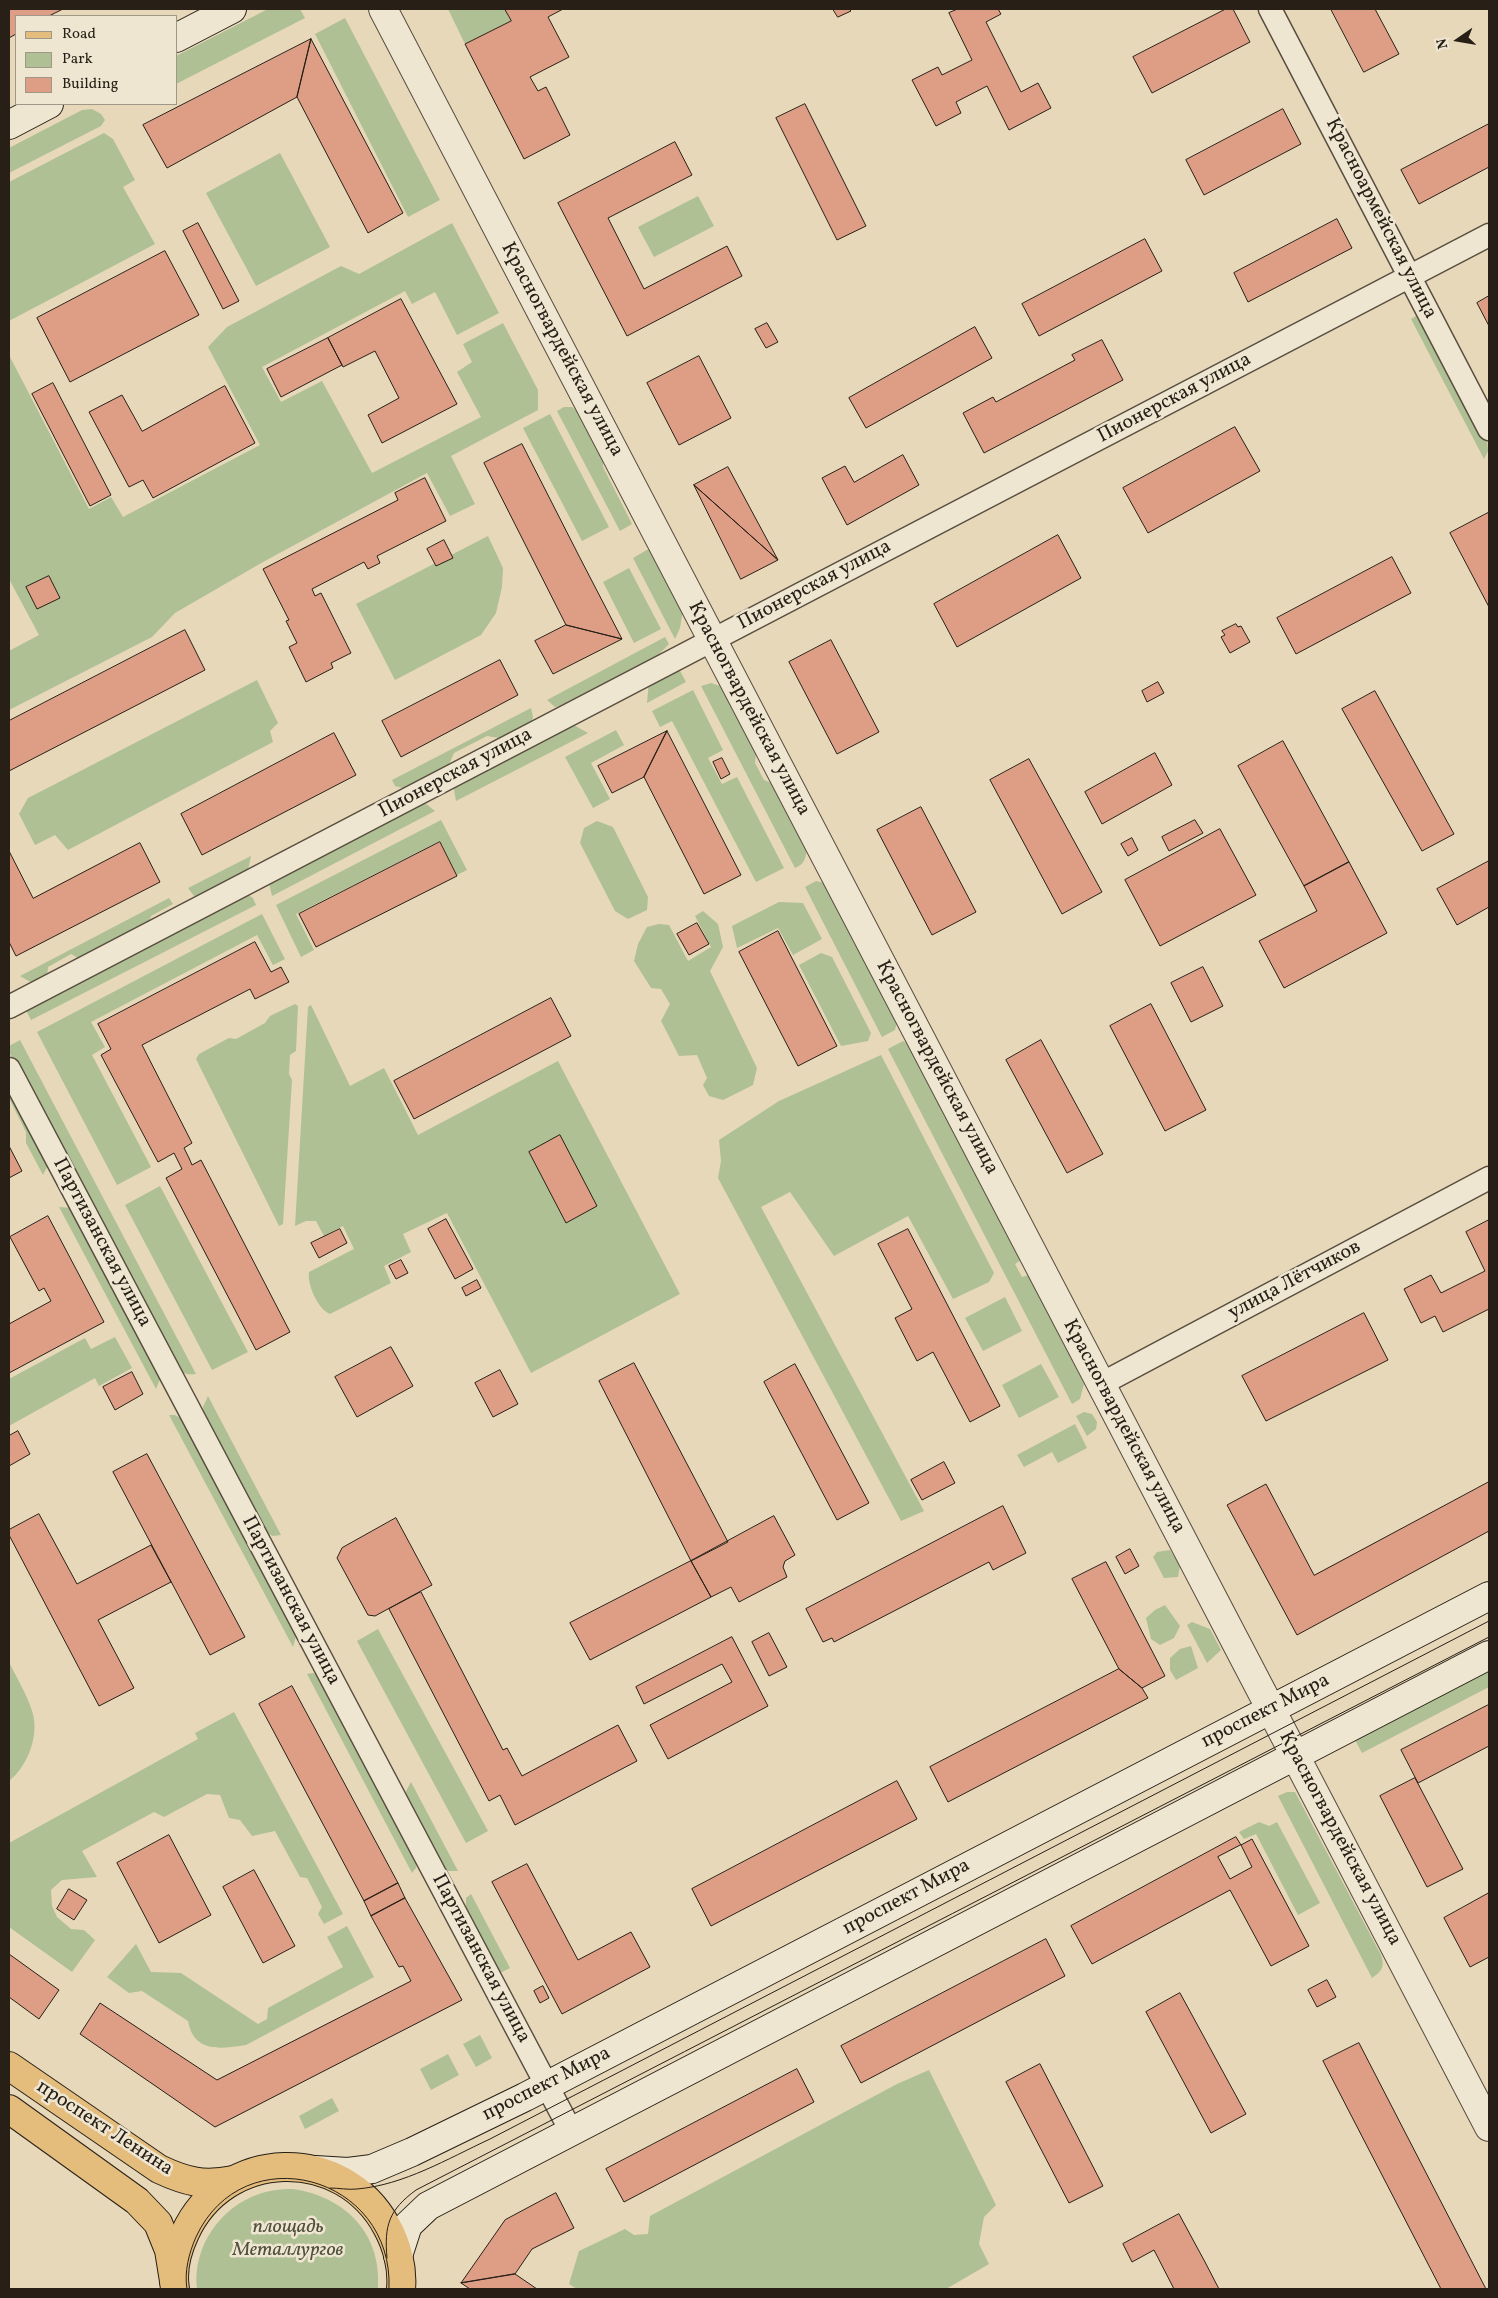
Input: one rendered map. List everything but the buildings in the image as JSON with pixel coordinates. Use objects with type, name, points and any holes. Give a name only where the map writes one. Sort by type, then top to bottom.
[{"type":"main road","points":[[178,37],[232,9]]},
{"type":"main road","name":"Красногвардейская улица","points":[[382,9],[1489,2128]]},
{"type":"main road","points":[[9,125],[47,105]]},
{"type":"main road","name":"проспект Мира","points":[[315,2170],[348,2172],[372,2168],[412,2152],[547,2086],[1489,1596]]},
{"type":"main road","points":[[398,2256],[408,2225],[428,2206],[1489,1655]]},
{"type":"main road","name":"проспект Ленина","points":[[9,2066],[159,2169],[182,2179],[212,2185],[234,2180]]},
{"type":"main road","name":"проспект Ленина","points":[[9,2109],[137,2200],[158,2223],[169,2250],[175,2287]]},
{"type":"main road","points":[[175,2287],[176,2263],[180,2243],[189,2223],[201,2206],[216,2192],[234,2180],[253,2172],[274,2167],[294,2166],[315,2170],[335,2177],[353,2187],[369,2201],[382,2217],[392,2236],[398,2256],[401,2289]]},
{"type":"street","name":"Красноармейская улица","points":[[1270,9],[1489,429]]},
{"type":"street","name":"Пионерская улица","points":[[9,1007],[1489,235]]},
{"type":"street","name":"Партизанская улица","points":[[9,1069],[572,2132]]},
{"type":"street","name":"улица Лётчиков","points":[[1101,1384],[1489,1178]]},
{"type":"green space","points":[[268,9],[300,9],[305,18],[178,83],[178,55]]},
{"type":"green space","points":[[448,9],[505,9],[511,21],[465,44]]},
{"type":"green space","points":[[345,18],[440,200],[408,217],[315,34]]},
{"type":"green space","points":[[92,109],[101,114],[105,120],[101,126],[9,173],[9,148],[82,110]]},
{"type":"green space","points":[[104,133],[113,139],[135,180],[123,187],[155,244],[9,321],[9,182]]},
{"type":"green space","points":[[280,153],[330,247],[256,286],[206,193]]},
{"type":"green space","points":[[698,196],[714,226],[654,257],[638,227]]},
{"type":"green space","points":[[452,223],[499,313],[457,335],[435,292],[412,304],[405,291],[262,367],[281,402],[322,381],[372,473],[481,417],[457,372],[472,362],[463,344],[503,323],[538,390],[538,410],[451,456],[475,504],[450,516],[427,473],[263,562],[175,613],[152,637],[9,710],[9,651],[39,635],[9,579],[9,355],[89,509],[111,497],[123,517],[260,445],[208,347],[227,327],[341,266],[359,274]]},
{"type":"green space","points":[[1421,313],[1487,439],[1488,451],[1484,459],[1411,319]]},
{"type":"green space","points":[[564,407],[572,407],[579,412],[603,456],[603,467],[632,524],[620,531],[557,411]]},
{"type":"green space","points":[[550,414],[609,527],[582,541],[523,428]]},
{"type":"green space","points":[[488,536],[503,568],[502,587],[496,613],[481,635],[395,680],[356,604]]},
{"type":"green space","points":[[652,547],[683,609],[680,628],[675,639],[633,558]]},
{"type":"green space","points":[[629,568],[661,629],[634,643],[603,582]]},
{"type":"green space","points":[[665,637],[669,644],[658,655],[565,706],[555,707],[547,700]]},
{"type":"green space","points":[[679,669],[686,682],[647,703],[649,680]]},
{"type":"green space","points":[[257,680],[278,723],[270,731],[273,742],[68,850],[55,835],[35,845],[19,814],[28,798]]},
{"type":"green space","points":[[711,683],[720,686],[756,754],[755,763],[764,780],[772,783],[807,850],[804,861],[795,868],[701,686]]},
{"type":"green space","points":[[693,690],[723,750],[708,758],[722,784],[737,777],[784,868],[756,882],[672,721],[660,727],[652,711]]},
{"type":"green space","points":[[531,708],[533,717],[531,725],[505,739],[487,736],[454,753],[448,767],[406,789],[395,786],[392,780]]},
{"type":"green space","points":[[570,723],[588,733],[456,801],[453,784]]},
{"type":"green space","points":[[616,730],[624,745],[591,763],[610,799],[593,808],[565,757]]},
{"type":"green space","points":[[415,802],[425,803],[435,811],[272,896],[269,883]]},
{"type":"green space","points":[[441,820],[467,870],[457,875],[440,841],[296,914],[314,950],[301,957],[276,905]]},
{"type":"green space","points":[[597,821],[613,827],[648,897],[647,910],[628,919],[615,911],[580,843],[584,828]]},
{"type":"green space","points":[[251,856],[248,870],[200,895],[194,896],[188,888]]},
{"type":"green space","points":[[816,881],[824,883],[897,1022],[895,1030],[882,1037],[805,887]]},
{"type":"green space","points":[[247,894],[253,898],[256,905],[31,1020],[24,1006]]},
{"type":"green space","points":[[169,898],[173,904],[151,916],[148,927],[83,961],[71,954],[48,967],[47,978],[34,984],[20,976]]},
{"type":"green space","points":[[779,902],[803,903],[822,939],[793,955],[778,928],[737,948],[732,926]]},
{"type":"green space","points":[[703,911],[718,924],[723,947],[710,971],[757,1068],[753,1085],[723,1100],[709,1096],[703,1085],[707,1078],[697,1055],[679,1056],[661,1021],[670,1004],[661,989],[651,988],[634,961],[638,944],[647,927],[659,924],[669,925],[688,961],[711,947],[695,916]]},
{"type":"green space","points":[[262,914],[285,959],[273,965],[257,935],[91,1022],[105,1047],[92,1055],[151,1167],[117,1185],[37,1032]]},
{"type":"green space","points":[[821,953],[832,957],[871,1033],[868,1041],[841,1046],[799,965]]},
{"type":"green space","points":[[295,1004],[298,1006],[296,1051],[290,1055],[289,1074],[292,1080],[283,1224],[279,1226],[196,1059],[199,1054],[229,1038],[236,1039],[265,1023],[270,1016]]},
{"type":"green space","points":[[311,1005],[350,1086],[384,1068],[418,1135],[558,1061],[680,1294],[531,1373],[447,1213],[403,1234],[411,1252],[384,1266],[391,1283],[330,1314],[326,1311],[314,1296],[309,1272],[354,1249],[343,1226],[324,1236],[316,1221],[306,1221],[295,1226],[308,1007]]},
{"type":"green space","points":[[20,1040],[196,1374],[184,1373],[174,1365],[9,1052],[9,1046]]},
{"type":"green space","points":[[903,1041],[910,1045],[1021,1260],[1015,1264],[1022,1277],[1029,1275],[1084,1384],[1080,1399],[1072,1404],[888,1049]]},
{"type":"green space","points":[[881,1055],[994,1273],[989,1282],[953,1299],[908,1216],[834,1256],[790,1192],[761,1207],[924,1511],[901,1521],[718,1178],[721,1161],[719,1140],[779,1101]]},
{"type":"green space","points":[[9,1083],[48,1165],[43,1175],[26,1143],[26,1132],[9,1098]]},
{"type":"green space","points":[[160,1186],[248,1352],[212,1370],[125,1205]]},
{"type":"green space","points":[[59,1207],[72,1208],[160,1371],[160,1379],[156,1389]]},
{"type":"green space","points":[[1005,1297],[1022,1331],[983,1351],[965,1318]]},
{"type":"green space","points":[[115,1337],[132,1368],[99,1386],[95,1378],[9,1426],[9,1379],[85,1338],[91,1349]]},
{"type":"green space","points":[[1041,1364],[1059,1397],[1019,1418],[1002,1385]]},
{"type":"green space","points":[[208,1396],[281,1535],[273,1536],[267,1533],[204,1416],[203,1407]]},
{"type":"green space","points":[[1084,1412],[1092,1414],[1097,1422],[1096,1429],[1087,1436],[1076,1416]]},
{"type":"green space","points":[[169,1415],[175,1415],[182,1419],[294,1626],[296,1636],[293,1647]]},
{"type":"green space","points":[[1075,1424],[1087,1448],[1058,1463],[1052,1452],[1024,1467],[1017,1455]]},
{"type":"green space","points":[[1170,1550],[1180,1566],[1178,1577],[1164,1578],[1153,1557],[1157,1552]]},
{"type":"green space","points":[[1165,1605],[1180,1626],[1174,1638],[1160,1645],[1151,1639],[1146,1618],[1155,1610]]},
{"type":"green space","points":[[1192,1622],[1210,1629],[1221,1650],[1207,1663],[1187,1625]]},
{"type":"green space","points":[[378,1629],[488,1831],[466,1843],[357,1641]]},
{"type":"green space","points":[[1191,1646],[1198,1668],[1176,1680],[1170,1670],[1170,1658],[1180,1649]]},
{"type":"green space","points":[[9,1662],[30,1705],[34,1720],[34,1730],[31,1749],[27,1758],[16,1775],[9,1781]]},
{"type":"green space","points":[[1489,1667],[1489,1687],[1362,1753],[1354,1738]]},
{"type":"green space","points":[[307,1674],[319,1675],[417,1860],[416,1868],[412,1873]]},
{"type":"green space","points":[[234,1712],[343,1914],[324,1924],[318,1914],[322,1907],[307,1878],[300,1877],[275,1831],[252,1836],[240,1820],[229,1818],[220,1795],[207,1794],[164,1817],[154,1812],[82,1851],[97,1877],[62,1880],[51,1890],[52,1906],[57,1917],[71,1929],[84,1930],[95,1940],[72,1972],[9,1927],[9,1843],[198,1739],[195,1733]]},
{"type":"green space","points":[[411,1782],[458,1871],[446,1871],[404,1795]]},
{"type":"green space","points":[[1287,1792],[1295,1792],[1381,1955],[1382,1968],[1372,1978],[1278,1796]]},
{"type":"green space","points":[[1259,1822],[1269,1826],[1277,1822],[1320,1903],[1298,1915],[1256,1834],[1244,1839],[1239,1832]]},
{"type":"green space","points":[[471,1894],[510,1968],[498,1974],[466,1911],[466,1898]]},
{"type":"green space","points":[[347,1926],[374,1977],[246,2045],[218,2048],[202,2044],[191,2031],[188,2021],[142,1991],[129,1993],[107,1977],[136,1944],[151,1972],[181,1973],[258,2024],[267,2019],[268,2008],[343,1967],[327,1937]]},
{"type":"green space","points":[[480,2035],[492,2058],[476,2067],[463,2044]]},
{"type":"green space","points":[[448,2054],[459,2075],[431,2090],[420,2069]]},
{"type":"green space","points":[[929,2070],[996,2205],[984,2217],[979,2244],[989,2264],[946,2289],[577,2289],[569,2284],[579,2251],[625,2229],[634,2235],[648,2234],[650,2216],[897,2084]]},
{"type":"green space","points":[[332,2098],[339,2111],[305,2129],[299,2116]]},
{"type":"green space","name":"площадь Металлургов","points":[[293,2189],[312,2193],[329,2200],[357,2221],[367,2235],[374,2251],[378,2269],[378,2289],[197,2289],[199,2259],[204,2244],[221,2219],[245,2200],[259,2194]]},
{"type":"tram line","points":[[330,2188],[357,2189],[392,2182],[425,2170],[490,2139],[1489,1621]]},
{"type":"tram line","points":[[387,2258],[386,2236],[390,2219],[400,2204],[416,2190],[1489,1637]]},
{"type":"tram line","points":[[187,2289],[187,2269],[193,2243],[218,2205],[247,2186],[279,2179],[312,2182],[343,2196],[368,2218],[384,2250],[389,2289]]}]
